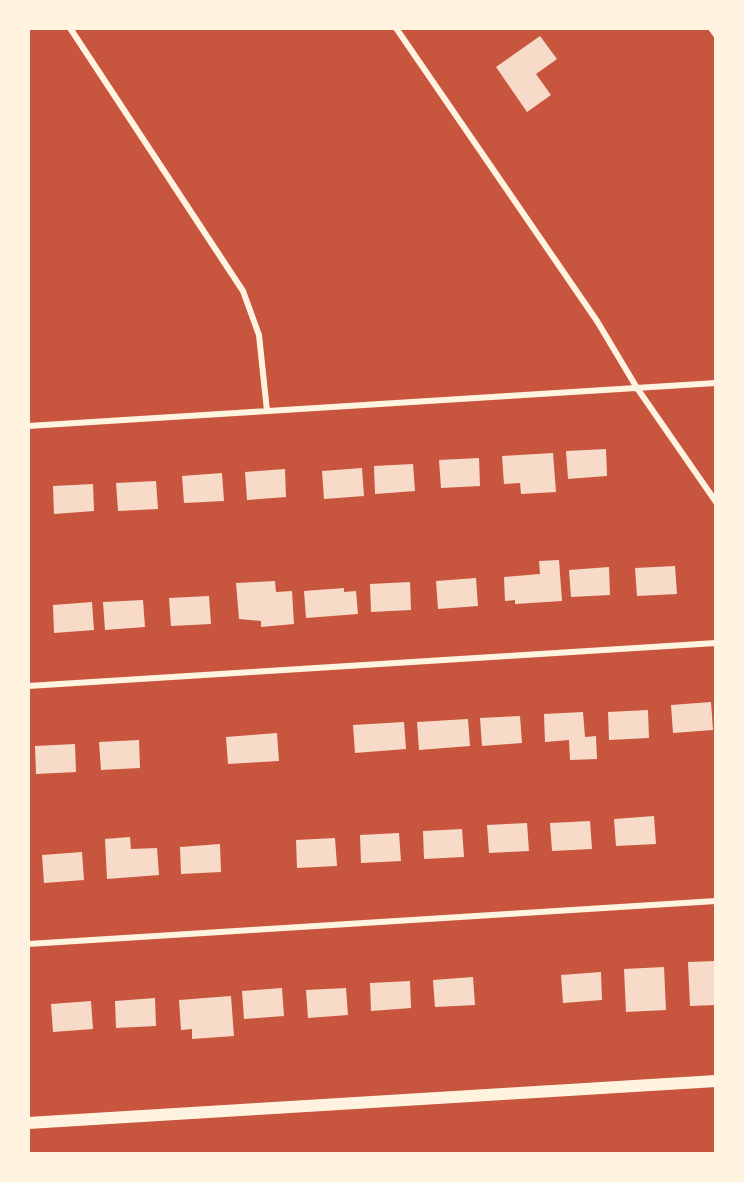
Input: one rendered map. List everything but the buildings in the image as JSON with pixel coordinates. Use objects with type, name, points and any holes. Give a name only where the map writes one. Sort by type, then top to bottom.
[{"type":"main road","points":[[28,1124],[716,1082]]},
{"type":"street","points":[[70,28],[213,241],[243,291],[259,335],[267,411]]},
{"type":"street","points":[[396,28],[597,321],[637,388],[716,502]]},
{"type":"street","points":[[711,28],[716,35]]},
{"type":"street","points":[[28,426],[716,383]]},
{"type":"street","points":[[28,686],[716,643]]},
{"type":"street","points":[[28,944],[716,901]]}]
